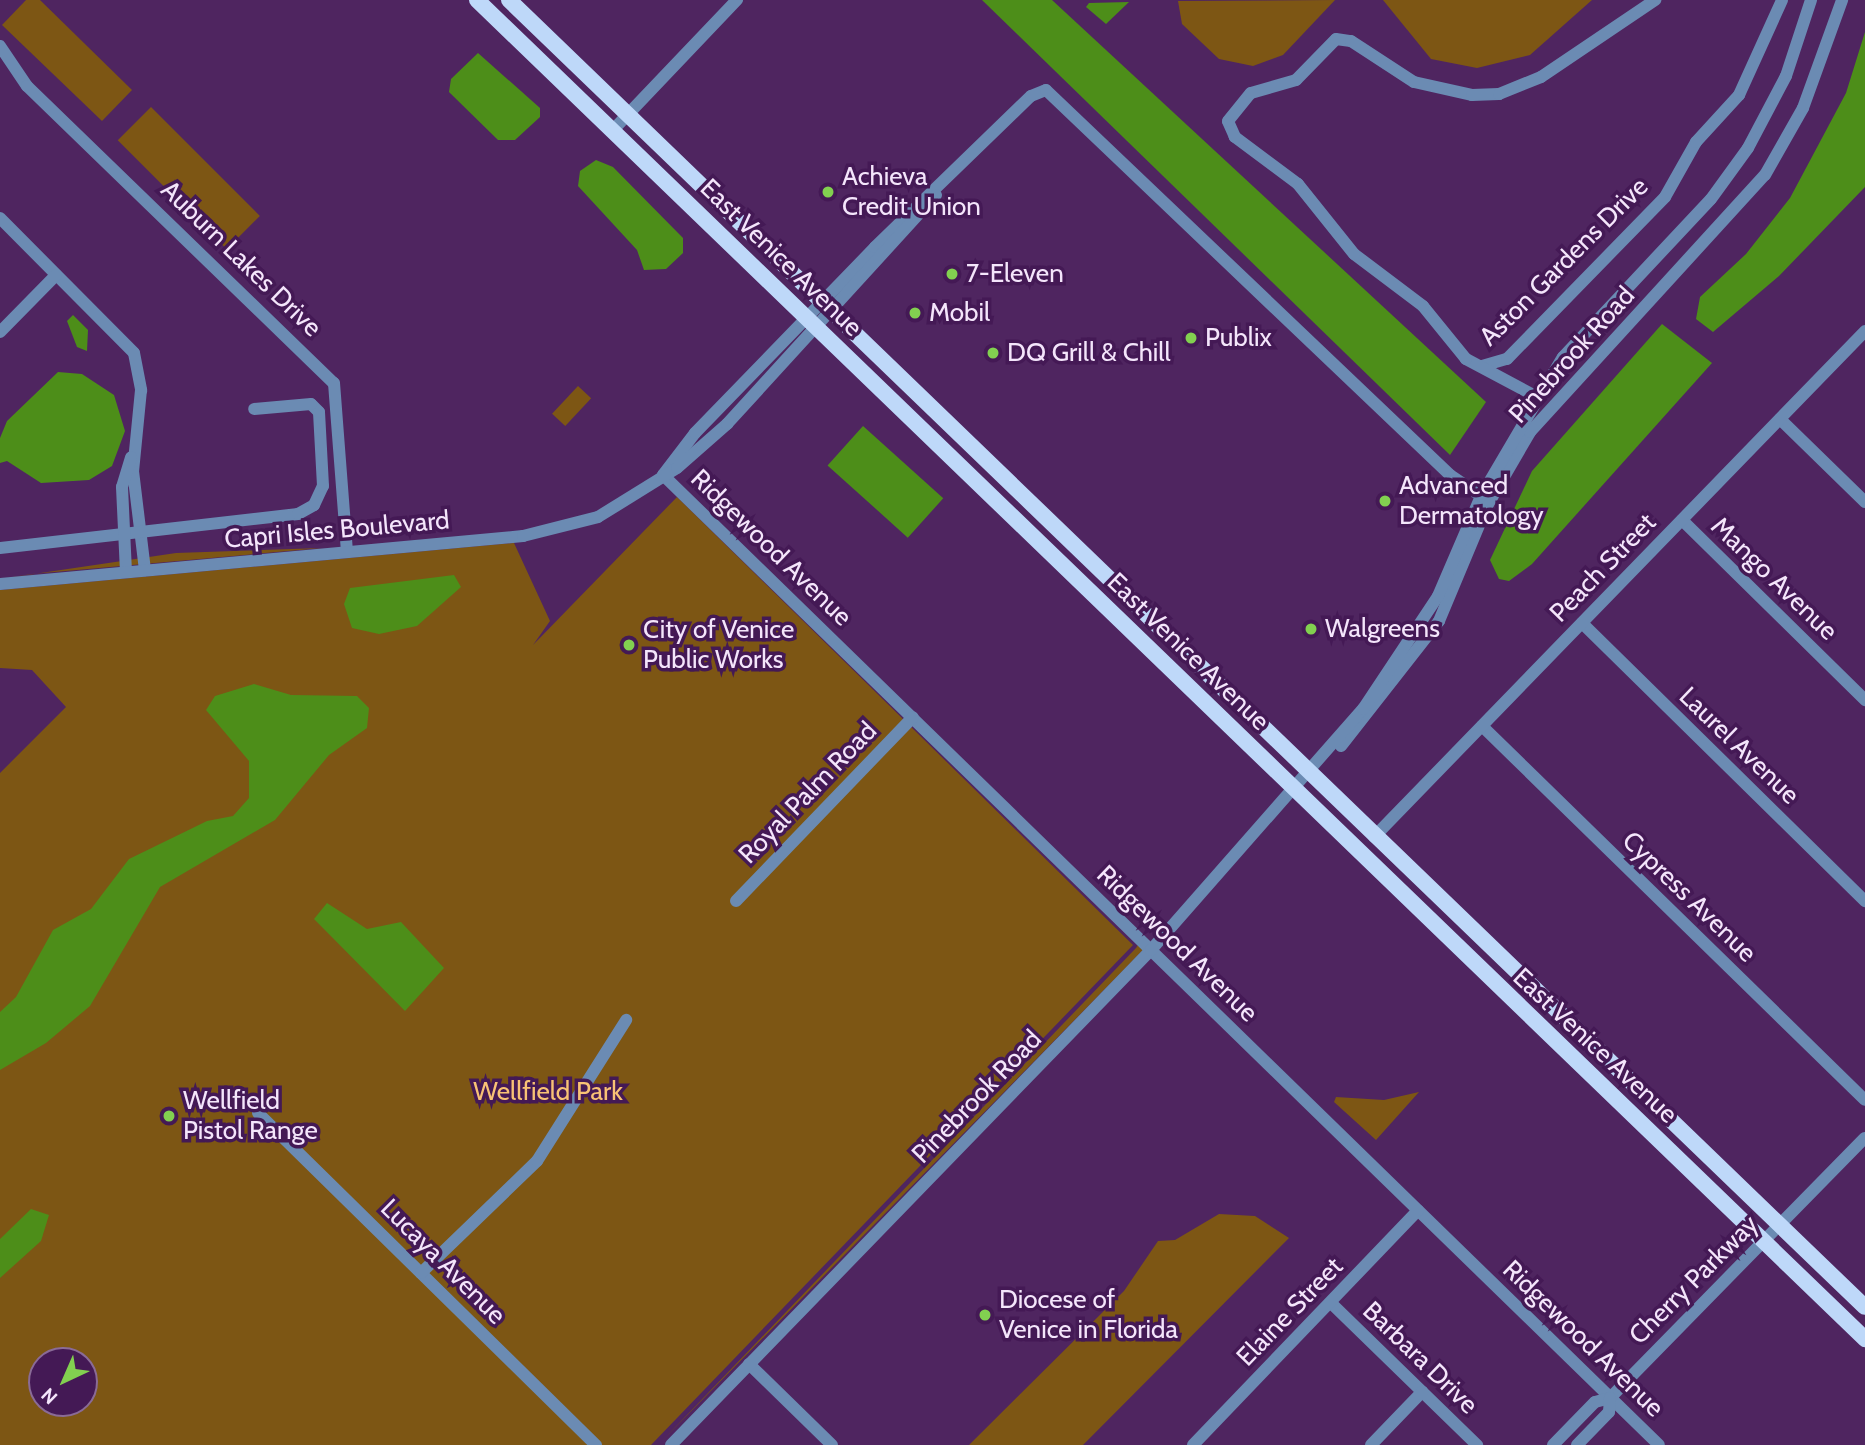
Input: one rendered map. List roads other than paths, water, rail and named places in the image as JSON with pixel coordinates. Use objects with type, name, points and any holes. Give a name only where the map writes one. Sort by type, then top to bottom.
[{"type":"main road","name":"East Venice Avenue","points":[[477,0],[1865,1339]]},
{"type":"main road","name":"East Venice Avenue","points":[[509,0],[1374,837],[1865,1307]]},
{"type":"main road","points":[[972,477],[995,489],[1058,549],[1084,555]]},
{"type":"main road","points":[[1060,562],[1149,618]]},
{"type":"street","points":[[613,130],[737,0]]},
{"type":"street","name":"Aston Gardens Drive","points":[[1539,398],[1478,366],[1423,306],[1347,248],[1292,178],[1235,137],[1229,118],[1254,90],[1296,80],[1336,39],[1433,88],[1472,95],[1513,90],[1655,0]]},
{"type":"street","name":"Aston Gardens Drive","points":[[1478,366],[1507,359],[1665,197],[1696,142],[1738,95],[1782,0]]},
{"type":"street","name":"Pinebrook Road","points":[[1394,676],[1438,596],[1481,496],[1574,344],[1742,158],[1774,102],[1811,0]]},
{"type":"street","name":"Pinebrook Road","points":[[671,1445],[1151,950],[1308,772],[1331,757],[1438,621],[1487,506],[1530,432],[1725,225],[1772,165],[1812,88],[1842,0]]},
{"type":"street","name":"Auburn Lakes Drive","points":[[0,46],[27,86],[334,383],[346,552]]},
{"type":"street","points":[[828,306],[939,188],[1031,96],[1055,93],[1450,475],[1481,496]]},
{"type":"street","points":[[0,218],[134,353],[141,390],[133,453],[122,487],[126,572]]},
{"type":"street","points":[[0,332],[56,275]]},
{"type":"street","name":"Capri Isles Boulevard","points":[[663,475],[806,317],[828,306]]},
{"type":"street","name":"Capri Isles Boulevard","points":[[0,584],[557,530],[614,509],[713,438],[819,329],[828,306]]},
{"type":"street","name":"Peach Street","points":[[1374,837],[1865,331]]},
{"type":"street","points":[[1507,359],[1509,380]]},
{"type":"street","points":[[0,548],[276,522],[314,505],[323,486],[316,407],[254,409]]},
{"type":"street","points":[[1780,419],[1865,502]]},
{"type":"street","points":[[133,453],[145,570]]},
{"type":"street","name":"Ridgewood Avenue","points":[[663,475],[1659,1445]]},
{"type":"street","name":"Mango Avenue","points":[[1682,520],[1865,700]]},
{"type":"street","name":"Laurel Avenue","points":[[1582,623],[1865,901]]},
{"type":"street","name":"Royal Palm Road","points":[[736,901],[913,717]]},
{"type":"street","name":"Cypress Avenue","points":[[1482,726],[1865,1100]]},
{"type":"street","points":[[421,1273],[537,1161],[626,1020]]},
{"type":"street","name":"Lucaya Avenue","points":[[258,1112],[596,1445]]},
{"type":"street","name":"Cherry Parkway","points":[[1610,1398],[1865,1138]]},
{"type":"street","name":"Elaine Street","points":[[1193,1445],[1418,1210]]},
{"type":"street","name":"Barbara Drive","points":[[1331,1303],[1477,1445]]},
{"type":"street","points":[[749,1364],[832,1445]]},
{"type":"street","points":[[1371,1445],[1422,1392]]},
{"type":"street","points":[[1553,1445],[1595,1402],[1610,1398],[1609,1412],[1577,1445]]},
{"type":"place","name":"Achieva Credit Union","points":[[828,192]]},
{"type":"place","name":"7-Eleven","points":[[952,274]]},
{"type":"place","name":"Mobil","points":[[915,313]]},
{"type":"place","name":"Publix","points":[[1191,338]]},
{"type":"place","name":"DQ Grill & Chill","points":[[993,353]]},
{"type":"place","name":"Advanced Dermatology","points":[[1385,501]]},
{"type":"place","name":"Walgreens","points":[[1311,629]]},
{"type":"place","name":"City of Venice Public Works","points":[[629,645]]},
{"type":"place","name":"Wellfield Pistol Range","points":[[169,1116]]},
{"type":"place","name":"Diocese of Venice in Florida","points":[[985,1315]]},
{"type":"park label","name":"Wellfield Park","points":[[548,1092]]}]
